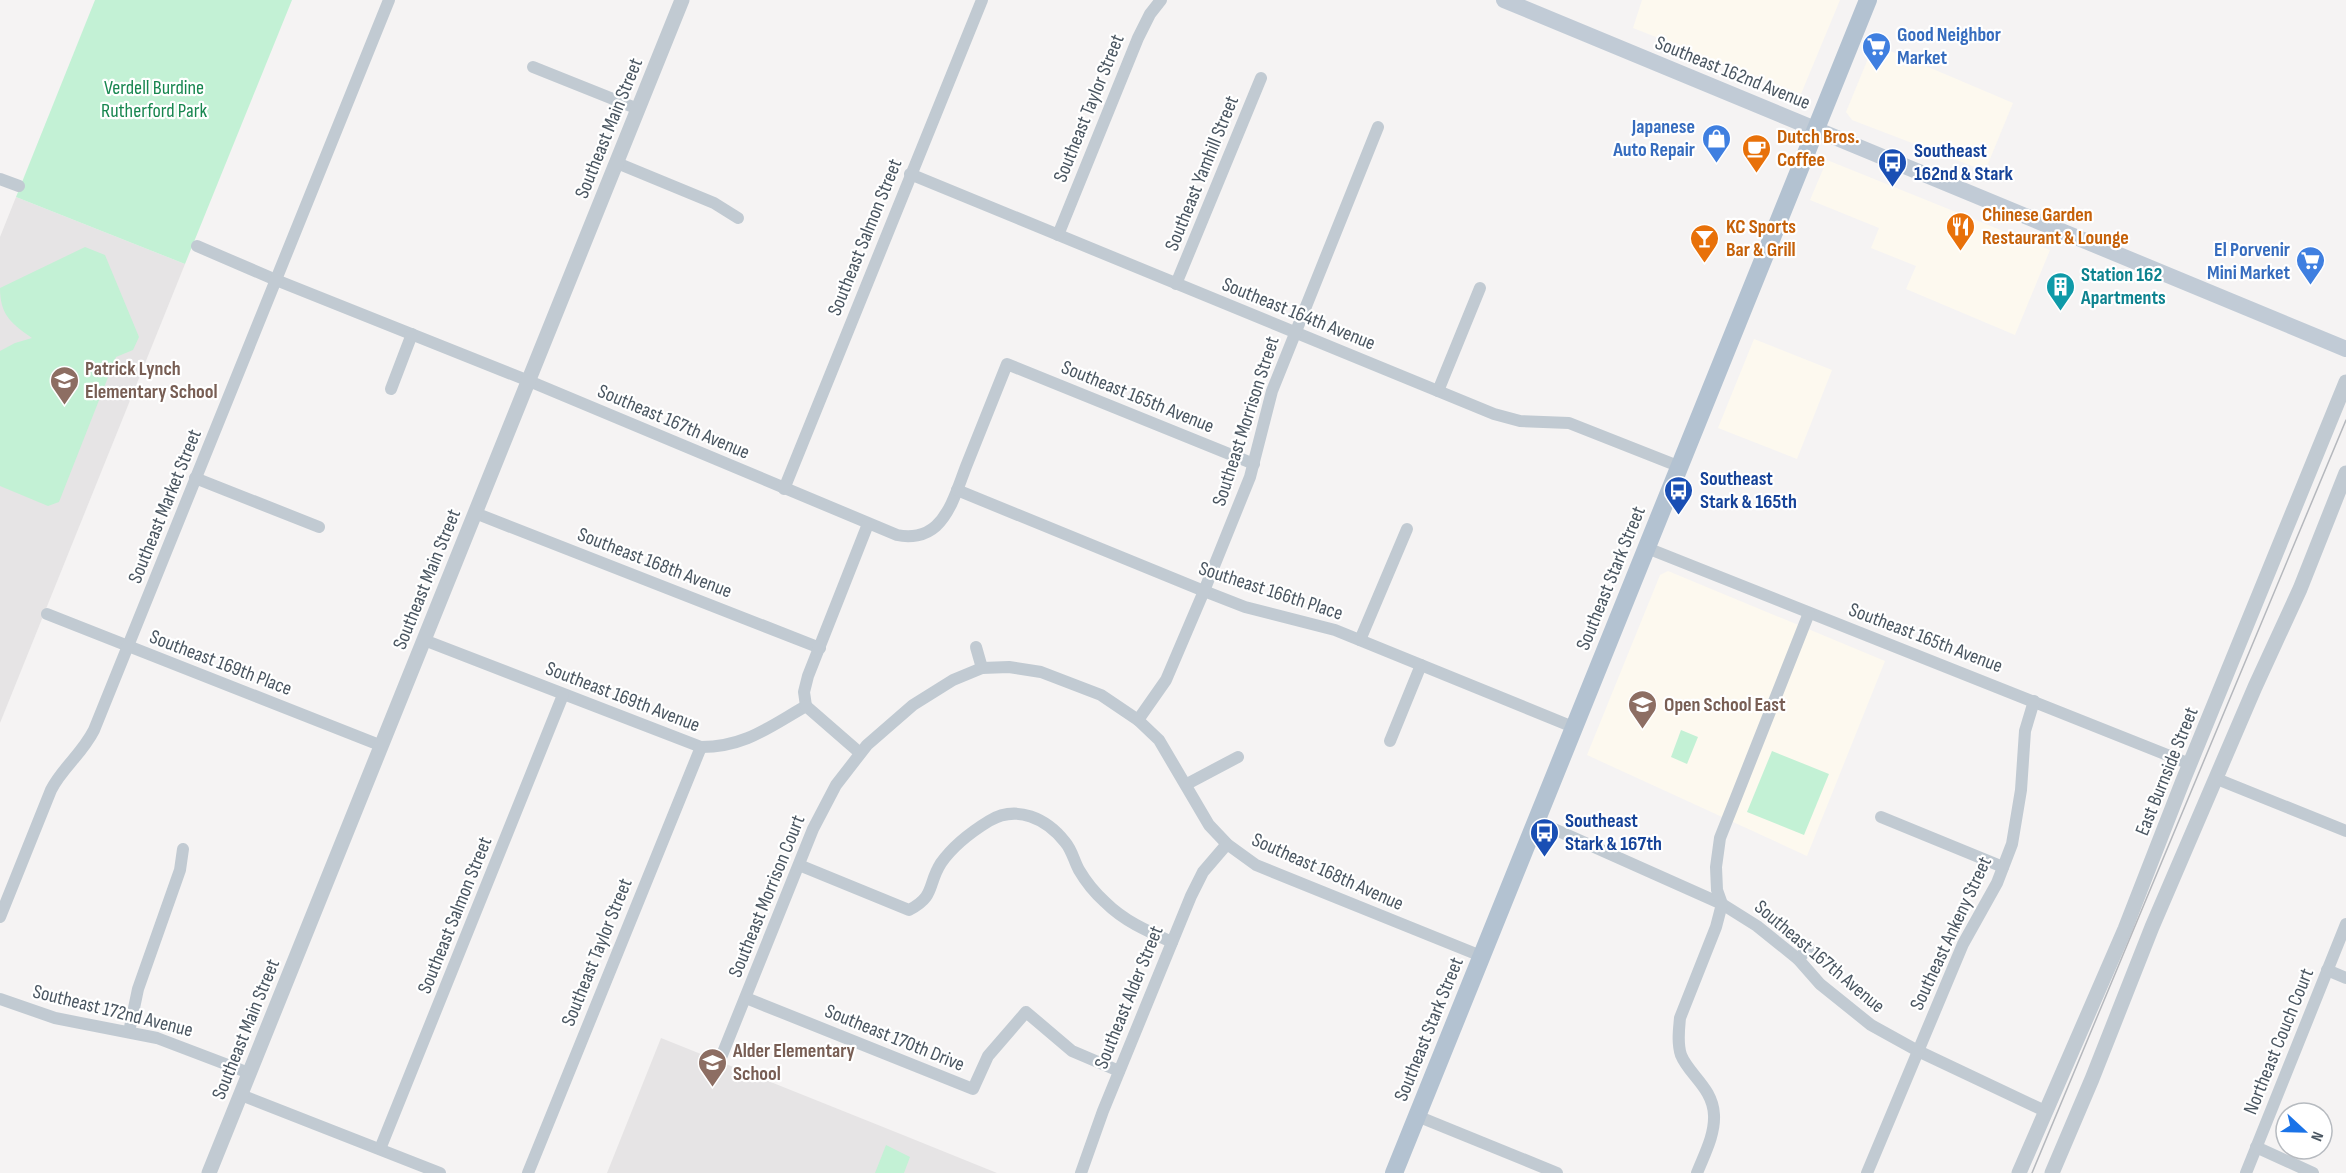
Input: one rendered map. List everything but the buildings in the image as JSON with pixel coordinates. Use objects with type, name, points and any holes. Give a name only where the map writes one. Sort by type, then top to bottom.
[{"type":"main road","name":"Southeast 162nd Avenue","points":[[1503,0],[2346,349]]},
{"type":"main road","name":"Southeast Stark Street","points":[[1394,1173],[1868,0]]},
{"type":"street","name":"Southeast Market Street","points":[[0,917],[57,778],[76,759],[92,736],[389,0]]},
{"type":"street","name":"Southeast Main Street","points":[[209,1173],[682,0]]},
{"type":"street","name":"Southeast Salmon Street","points":[[784,489],[982,0]]},
{"type":"street","name":"Southeast Taylor Street","points":[[1058,235],[1138,38],[1150,14],[1161,0]]},
{"type":"street","points":[[533,67],[638,109]]},
{"type":"street","name":"Southeast Yamhill Street","points":[[1176,284],[1261,78]]},
{"type":"street","name":"Southeast Morrison Street","points":[[1138,720],[1166,680],[1204,591],[1254,464],[1266,408],[1378,127]]},
{"type":"street","points":[[617,163],[714,202],[738,218]]},
{"type":"street","name":"Southeast 164th Avenue","points":[[910,174],[1508,419],[1569,423],[1678,466]]},
{"type":"street","points":[[0,179],[19,186]]},
{"type":"street","name":"Southeast 167th Avenue","points":[[198,246],[897,535],[907,537],[923,534],[934,528],[943,519],[957,490]]},
{"type":"street","points":[[1438,391],[1480,288]]},
{"type":"street","points":[[391,389],[412,334]]},
{"type":"street","name":"Southeast 165th Avenue","points":[[957,490],[1007,364],[1254,464]]},
{"type":"street","name":"East Burnside Street","points":[[2019,1173],[2125,929],[2346,382]]},
{"type":"street","points":[[2052,1173],[2152,927],[2255,687],[2300,589],[2346,473]]},
{"type":"street","points":[[195,478],[319,527]]},
{"type":"street","name":"Southeast 166th Place","points":[[957,490],[1245,607],[1327,628],[1360,640],[1573,727]]},
{"type":"street","name":"Southeast 168th Avenue","points":[[476,513],[820,648]]},
{"type":"street","points":[[860,753],[806,706],[804,692],[868,524]]},
{"type":"street","points":[[1360,640],[1407,529]]},
{"type":"street","name":"Southeast 165th Avenue","points":[[1647,548],[2034,700],[2190,764]]},
{"type":"street","points":[[1697,1173],[1714,1127],[1714,1114],[1708,1095],[1681,1054],[1678,1033],[1680,1018],[1716,927],[1722,903],[1718,890],[1716,867],[1720,838],[1809,613]]},
{"type":"street","name":"Southeast 169th Place","points":[[47,614],[382,746]]},
{"type":"street","name":"Southeast 169th Avenue","points":[[424,640],[701,747],[742,742],[806,706]]},
{"type":"street","points":[[976,647],[982,668]]},
{"type":"street","points":[[1390,741],[1421,665]]},
{"type":"street","name":"Southeast 168th Avenue","points":[[860,753],[913,705],[954,680],[982,668],[1009,667],[1041,672],[1101,695],[1138,720],[1159,740],[1209,825],[1227,844],[1256,865],[1481,956]]},
{"type":"street","name":"Southeast Salmon Street","points":[[380,1149],[563,695]]},
{"type":"street","name":"Southeast Ankeny Street","points":[[1867,1173],[1964,944],[1989,899],[2003,867],[2017,822],[2023,747],[2034,700]]},
{"type":"street","name":"Southeast Taylor Street","points":[[528,1173],[701,747]]},
{"type":"street","name":"Southeast Morrison Court","points":[[720,1060],[822,808],[860,753]]},
{"type":"street","points":[[1186,784],[1238,757]]},
{"type":"street","points":[[2217,779],[2346,831]]},
{"type":"street","points":[[799,865],[909,910],[924,902],[941,863],[964,838],[991,820],[1006,814],[1029,815],[1053,828],[1067,844],[1089,886],[1105,902],[1122,917],[1172,942]]},
{"type":"street","points":[[1881,817],[2003,867]]},
{"type":"street","name":"Southeast 167th Avenue","points":[[1536,821],[1722,903],[1757,926],[1798,959],[1841,1003],[1871,1025],[1918,1052],[2045,1111]]},
{"type":"street","name":"Southeast Alder Street","points":[[1081,1173],[1119,1071],[1203,872],[1227,844]]},
{"type":"street","points":[[129,1032],[138,989],[180,870],[183,849]]},
{"type":"street","name":"Northeast Couch Court","points":[[2246,1173],[2346,924]]},
{"type":"street","points":[[1798,959],[1809,948]]},
{"type":"street","points":[[2328,970],[2346,978]]},
{"type":"street","name":"Southeast 170th Drive","points":[[746,998],[973,1089],[988,1056],[1026,1012],[1072,1051],[1119,1071]]},
{"type":"street","name":"Southeast 172nd Avenue","points":[[0,999],[55,1018],[92,1027],[129,1032],[180,1046],[249,1073]]},
{"type":"street","points":[[241,1095],[440,1173]]},
{"type":"street","points":[[1417,1116],[1557,1173]]},
{"type":"street","points":[[2256,1147],[2313,1173]]},
{"type":"shaded area","points":[[1642,0],[1840,0],[1801,94],[1633,28]]},
{"type":"shaded area","points":[[1874,44],[2013,103],[1985,171],[1852,120],[1846,112]]},
{"type":"shaded area","points":[[1827,160],[2050,250],[2015,335],[1906,289],[1916,266],[1871,248],[1879,228],[1810,200]]},
{"type":"shaded area","name":"Patrick Lynch Elementary School","points":[[16,197],[185,264],[0,723],[0,237]]},
{"type":"shaded area","points":[[1754,339],[1832,370],[1797,459],[1718,428]]},
{"type":"shaded area","points":[[1668,571],[1885,661],[1807,856],[1587,755],[1660,575]]},
{"type":"shaded area","name":"Alder Elementary School","points":[[661,1038],[903,1135],[997,1173],[607,1173]]},
{"type":"green space","name":"Verdell Burdine Rutherford Park","points":[[95,0],[292,0],[185,264],[16,197]]},
{"type":"green space","points":[[85,247],[105,255],[139,337],[133,350],[116,357],[59,502],[48,506],[0,486],[0,351],[32,338],[8,318],[2,305],[0,288]]},
{"type":"green space","points":[[1681,730],[1698,737],[1687,764],[1671,757]]},
{"type":"green space","points":[[1772,751],[1829,774],[1804,835],[1747,812]]},
{"type":"green space","points":[[886,1145],[910,1157],[904,1173],[875,1173]]},
{"type":"tram line","points":[[2032,1173],[2346,420]]},
{"type":"place","name":"Good Neighbor Market","points":[[1876,72]]},
{"type":"place","name":"Japanese Auto Repair","points":[[1716,164]]},
{"type":"place","name":"Dutch Bros. Coffee","points":[[1756,174]]},
{"type":"place","name":"Southeast 162nd & Stark","points":[[1893,188]]},
{"type":"place","name":"Chinese Garden Restaurant & Lounge","points":[[1961,252]]},
{"type":"place","name":"KC Sports Bar & Grill","points":[[1705,264]]},
{"type":"place","name":"El Porvenir Mini Market","points":[[2311,286]]},
{"type":"place","name":"Station 162 Apartments","points":[[2060,312]]},
{"type":"place","name":"Patrick Lynch Elementary School","points":[[64,406]]},
{"type":"place","name":"Southeast Stark & 165th","points":[[1679,516]]},
{"type":"place","name":"Open School East","points":[[1643,730]]},
{"type":"place","name":"Southeast Stark & 167th","points":[[1544,858]]},
{"type":"place","name":"Alder Elementary School","points":[[712,1088]]}]
